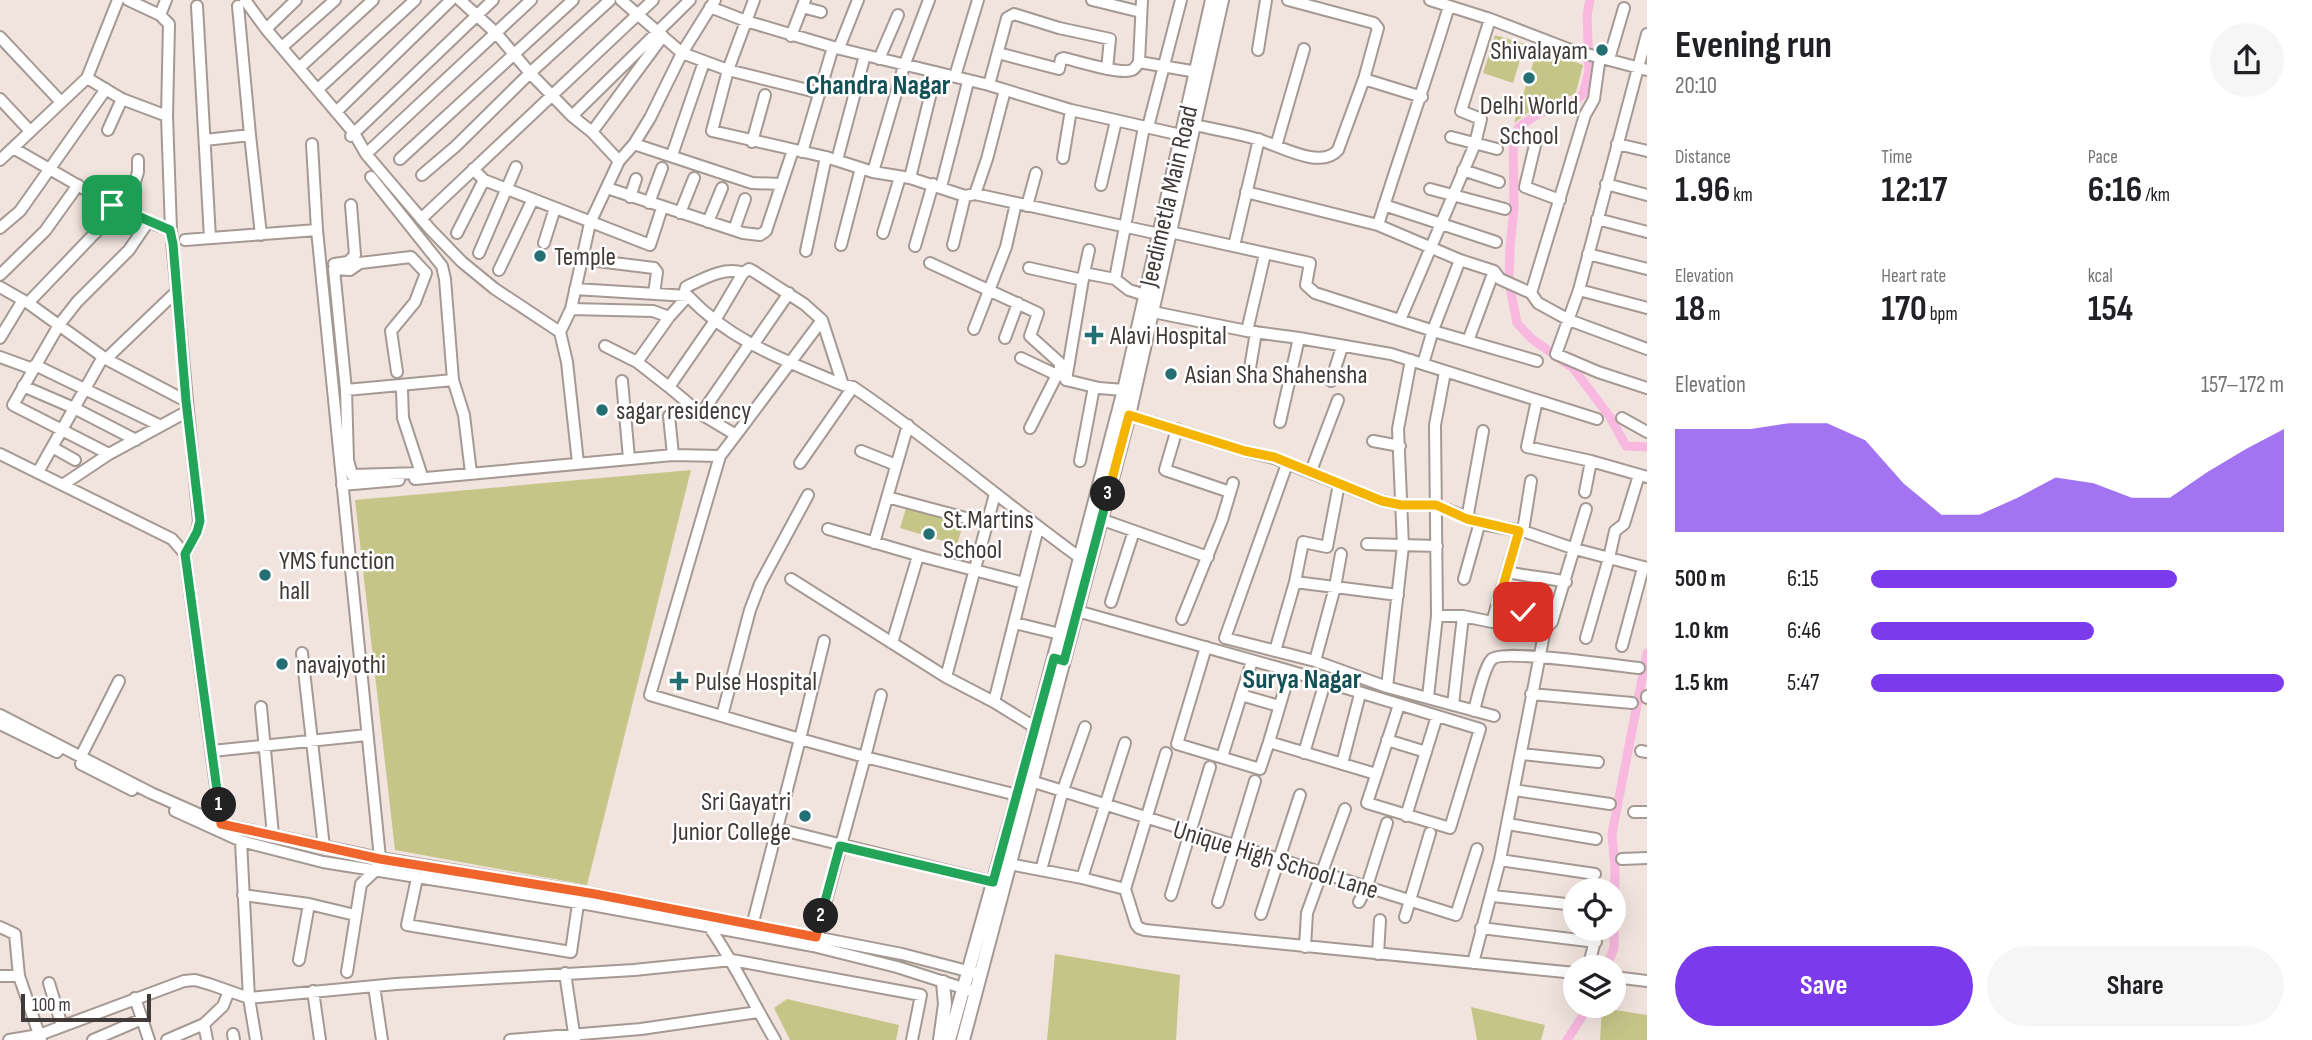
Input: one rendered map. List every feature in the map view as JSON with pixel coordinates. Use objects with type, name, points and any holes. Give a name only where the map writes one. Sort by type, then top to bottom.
[{"type":"main road","name":"Jeedimetla Main Road","points":[[963,1040],[969,990],[967,971],[1036,728],[1077,611],[1129,415],[1153,312],[1181,135],[1212,0]]},
{"type":"main road","name":"Jeedimetla Main Road","points":[[949,1040],[969,990],[980,974],[1031,781],[1059,659],[1060,634],[1124,390],[1145,295],[1195,125],[1222,0]]},
{"type":"main road","points":[[940,1040],[945,1004],[943,982]]},
{"type":"street","points":[[0,160],[87,78],[118,0]]},
{"type":"street","points":[[128,0],[160,15],[169,24],[167,116],[170,230],[200,521],[185,554]]},
{"type":"street","points":[[160,15],[166,0]]},
{"type":"street","points":[[266,29],[296,0]]},
{"type":"street","points":[[282,47],[335,0]]},
{"type":"street","points":[[318,89],[415,0]]},
{"type":"street","points":[[336,112],[451,0]]},
{"type":"street","points":[[460,0],[496,33],[530,73],[619,161]]},
{"type":"street","points":[[352,135],[493,0]]},
{"type":"street","points":[[366,154],[531,0]]},
{"type":"street","points":[[400,159],[573,0]]},
{"type":"street","points":[[422,175],[610,0]]},
{"type":"street","points":[[621,0],[682,53],[728,70],[820,93]]},
{"type":"street","points":[[421,219],[653,0]]},
{"type":"street","points":[[572,116],[660,33],[690,0]]},
{"type":"street","points":[[754,0],[728,70],[712,131],[970,195],[1310,263],[1306,285],[1315,293],[1537,361]]},
{"type":"street","points":[[607,188],[734,230],[763,234],[781,184],[798,151],[836,47],[858,0]]},
{"type":"street","points":[[873,172],[904,66],[929,0]]},
{"type":"street","points":[[955,76],[978,0]]},
{"type":"street","points":[[1092,0],[1141,12]]},
{"type":"street","points":[[998,53],[1059,69],[1064,58],[1107,69],[1134,70],[1139,62],[1142,0]]},
{"type":"street","points":[[1115,279],[1146,127],[1181,0]]},
{"type":"street","points":[[1258,50],[1266,0]]},
{"type":"street","points":[[1195,125],[1259,139],[1301,155],[1322,158],[1334,155],[1338,150],[1364,79],[1378,28],[1374,23],[1288,0]]},
{"type":"street","points":[[1430,0],[1490,19],[1568,49],[1642,69]]},
{"type":"street","points":[[299,68],[366,2]]},
{"type":"street","points":[[247,3],[421,219],[462,262],[495,289],[560,332]]},
{"type":"street","points":[[247,3],[250,135],[261,235]]},
{"type":"street","points":[[791,36],[804,3],[821,12]]},
{"type":"street","points":[[578,463],[567,362],[560,332],[571,309],[590,223],[619,161],[634,144],[650,118],[682,53],[713,4],[746,21],[791,36],[904,66],[955,76],[968,82],[989,85],[1071,110],[1181,135]]},
{"type":"street","points":[[197,6],[210,238]]},
{"type":"street","points":[[1378,225],[1422,97],[1448,6]]},
{"type":"street","points":[[1531,293],[1585,115],[1594,99],[1605,57],[1624,8]]},
{"type":"street","points":[[989,85],[1007,18],[1014,14],[1059,28],[1110,39],[1107,69]]},
{"type":"street","points":[[879,59],[898,15]]},
{"type":"street","points":[[1400,320],[1475,144],[1481,119],[1461,111],[1490,19]]},
{"type":"street","points":[[592,132],[660,33]]},
{"type":"street","points":[[1647,34],[1642,69],[1617,144],[1579,290],[1556,354],[1598,372],[1647,388]]},
{"type":"street","points":[[0,37],[61,102]]},
{"type":"street","points":[[1276,146],[1304,49]]},
{"type":"street","points":[[806,251],[865,55]]},
{"type":"street","points":[[672,155],[704,62]]},
{"type":"street","points":[[1139,62],[1197,72]]},
{"type":"street","points":[[883,233],[905,178],[936,72]]},
{"type":"street","points":[[87,78],[122,99],[167,116]]},
{"type":"street","points":[[1364,79],[1422,97]]},
{"type":"street","points":[[915,246],[937,186],[968,82]]},
{"type":"street","points":[[0,228],[20,211],[106,89]]},
{"type":"street","points":[[953,245],[970,195],[987,159],[1005,90]]},
{"type":"street","points":[[752,142],[765,95]]},
{"type":"street","points":[[0,99],[30,131]]},
{"type":"street","points":[[108,130],[122,99]]},
{"type":"street","points":[[1063,159],[1071,110]]},
{"type":"street","points":[[1101,185],[1116,121]]},
{"type":"street","points":[[205,140],[250,135]]},
{"type":"street","points":[[1451,137],[1497,149]]},
{"type":"street","points":[[1234,246],[1259,139]]},
{"type":"street","points":[[1536,141],[1525,187],[1560,200]]},
{"type":"street","points":[[312,144],[317,230],[380,859],[375,871],[361,884],[347,972]]},
{"type":"street","points":[[634,144],[752,183],[781,184]]},
{"type":"street","points":[[1617,144],[1647,151]]},
{"type":"street","points":[[13,148],[112,205],[170,230]]},
{"type":"street","points":[[126,212],[138,172],[138,160]]},
{"type":"street","points":[[479,253],[516,167]]},
{"type":"street","points":[[649,203],[662,168]]},
{"type":"street","points":[[841,245],[861,168]]},
{"type":"street","points":[[473,169],[484,180],[650,245],[662,208]]},
{"type":"street","points":[[1463,170],[1499,183]]},
{"type":"street","points":[[974,329],[1035,173]]},
{"type":"street","points":[[371,177],[442,266],[453,380],[464,415],[471,473]]},
{"type":"street","points":[[680,213],[694,178]]},
{"type":"street","points":[[630,197],[636,179]]},
{"type":"street","points":[[457,233],[484,180]]},
{"type":"street","points":[[1606,184],[1647,195]]},
{"type":"street","points":[[0,275],[45,231],[78,185]]},
{"type":"street","points":[[708,222],[722,188]]},
{"type":"street","points":[[1430,188],[1505,209]]},
{"type":"street","points":[[1246,192],[1378,225],[1497,275],[1531,293],[1538,303],[1569,320],[1647,349]]},
{"type":"street","points":[[499,270],[533,199]]},
{"type":"street","points":[[734,230],[745,199]]},
{"type":"street","points":[[0,338],[25,302],[97,230],[112,205]]},
{"type":"street","points":[[321,265],[344,263],[353,259],[355,255],[351,205]]},
{"type":"street","points":[[1384,205],[1496,242]]},
{"type":"street","points":[[544,243],[555,208]]},
{"type":"street","points":[[1597,219],[1647,232]]},
{"type":"street","points":[[110,454],[13,405],[59,325],[92,286],[129,250],[148,222]]},
{"type":"street","points":[[185,240],[317,230]]},
{"type":"street","points":[[1030,428],[1061,375],[1089,250]]},
{"type":"street","points":[[1248,374],[1265,254]]},
{"type":"street","points":[[1588,254],[1647,269]]},
{"type":"street","points":[[397,372],[391,331],[415,302],[426,273],[411,257],[360,262],[350,270],[334,269],[346,390],[348,460],[352,475],[421,473],[403,418],[400,385]]},
{"type":"street","points":[[581,259],[654,268],[657,272],[654,294]]},
{"type":"street","points":[[1423,364],[1460,260]]},
{"type":"street","points":[[930,263],[1038,313],[1030,336],[1060,363],[1061,375]]},
{"type":"street","points":[[1029,268],[1115,279],[1129,290],[1145,295]]},
{"type":"street","points":[[669,387],[714,322],[743,273],[749,269],[789,293],[822,320],[848,386]]},
{"type":"street","points":[[638,362],[686,295],[686,287],[727,270],[743,273]]},
{"type":"street","points":[[1468,341],[1497,275]]},
{"type":"street","points":[[0,287],[104,358],[187,406]]},
{"type":"street","points":[[575,289],[686,295],[714,322],[751,344],[848,386],[908,425],[1079,557]]},
{"type":"street","points":[[1579,290],[1647,308]]},
{"type":"street","points":[[38,471],[104,358],[177,291]]},
{"type":"street","points":[[701,414],[789,293]]},
{"type":"street","points":[[1004,338],[1018,303]]},
{"type":"street","points":[[571,309],[653,312],[668,317]]},
{"type":"street","points":[[1153,312],[1252,332],[1368,349],[1597,419]]},
{"type":"street","points":[[822,320],[720,456],[650,695],[865,757],[1017,795]]},
{"type":"street","points":[[1280,422],[1299,338]]},
{"type":"street","points":[[604,346],[638,362],[701,414],[736,435]]},
{"type":"street","points":[[1331,382],[1342,347]]},
{"type":"street","points":[[0,357],[34,367],[160,426]]},
{"type":"street","points":[[1021,358],[1094,387],[1124,390]]},
{"type":"street","points":[[1387,687],[1403,546],[1399,415],[1411,360]]},
{"type":"street","points":[[1429,697],[1437,617],[1435,425],[1445,372]]},
{"type":"street","points":[[346,390],[453,380]]},
{"type":"street","points":[[622,381],[629,458]]},
{"type":"street","points":[[23,386],[74,408],[136,440]]},
{"type":"street","points":[[800,463],[848,386]]},
{"type":"street","points":[[1080,461],[1094,387]]},
{"type":"street","points":[[1311,471],[1338,400]]},
{"type":"street","points":[[1537,400],[1527,447],[1643,476],[1624,524],[1615,531],[1586,638]]},
{"type":"street","points":[[64,484],[160,426],[187,406]]},
{"type":"street","points":[[1129,415],[1245,451],[1274,457],[1382,501],[1401,505],[1436,505],[1467,519],[1521,531],[1645,568],[1622,646]]},
{"type":"street","points":[[669,416],[673,455]]},
{"type":"street","points":[[1622,418],[1647,432]]},
{"type":"street","points":[[874,543],[908,425]]},
{"type":"street","points":[[1177,429],[1165,470],[1232,488],[1182,619]]},
{"type":"street","points":[[1467,519],[1483,431]]},
{"type":"street","points":[[1373,441],[1400,446]]},
{"type":"street","points":[[52,447],[75,460]]},
{"type":"street","points":[[861,451],[896,465]]},
{"type":"street","points":[[0,454],[172,539],[185,554],[221,824]]},
{"type":"street","points":[[342,485],[629,458],[720,456]]},
{"type":"street","points":[[1585,492],[1591,461]]},
{"type":"street","points":[[1287,464],[1225,638],[1494,716]]},
{"type":"street","points":[[1437,617],[1463,616],[1492,622],[1521,531],[1531,481]]},
{"type":"street","points":[[1275,652],[1295,582],[1303,542],[1327,547],[1339,484]]},
{"type":"street","points":[[946,677],[995,494]]},
{"type":"street","points":[[722,716],[750,610],[760,584],[808,495]]},
{"type":"street","points":[[887,497],[988,524]]},
{"type":"street","points":[[1474,963],[1481,928],[1493,896],[1545,629],[1552,622],[1566,582],[1586,509]]},
{"type":"street","points":[[1100,519],[1208,556]]},
{"type":"street","points":[[1464,579],[1480,522]]},
{"type":"street","points":[[995,702],[1038,528]]},
{"type":"street","points":[[828,529],[918,556],[1024,583]]},
{"type":"street","points":[[1111,602],[1134,531]]},
{"type":"street","points":[[1367,544],[1437,546]]},
{"type":"street","points":[[1314,662],[1335,587],[1341,554]]},
{"type":"street","points":[[892,643],[918,556]]},
{"type":"street","points":[[1508,572],[1566,582]]},
{"type":"street","points":[[791,579],[946,677],[995,702],[1036,728]]},
{"type":"street","points":[[1295,582],[1398,595]]},
{"type":"street","points":[[1498,603],[1523,612]]},
{"type":"street","points":[[1077,611],[1290,671],[1480,729],[1450,828],[1367,803],[1399,705]]},
{"type":"street","points":[[1453,705],[1463,616]]},
{"type":"street","points":[[1015,623],[1060,634]]},
{"type":"street","points":[[752,926],[824,641]]},
{"type":"street","points":[[1206,647],[1177,744],[1260,769],[1290,671]]},
{"type":"street","points":[[302,653],[324,847]]},
{"type":"street","points":[[1474,711],[1493,658],[1539,657],[1639,668]]},
{"type":"street","points":[[1222,757],[1252,661]]},
{"type":"street","points":[[80,756],[119,681]]},
{"type":"street","points":[[1304,752],[1325,682]]},
{"type":"street","points":[[1342,764],[1360,694]]},
{"type":"street","points":[[1531,694],[1632,703]]},
{"type":"street","points":[[816,937],[880,695]]},
{"type":"street","points":[[1241,695],[1279,706]]},
{"type":"street","points":[[261,706],[273,835]]},
{"type":"street","points":[[0,715],[151,793],[221,824],[380,859],[595,894],[816,937],[902,954],[980,974]]},
{"type":"street","points":[[1406,816],[1437,716]]},
{"type":"street","points":[[0,724],[242,841],[323,862],[813,946],[897,967],[969,990]]},
{"type":"street","points":[[1041,870],[1063,790],[1085,727]]},
{"type":"street","points":[[212,751],[367,735]]},
{"type":"street","points":[[1387,740],[1426,752]]},
{"type":"street","points":[[1269,742],[1376,774]]},
{"type":"street","points":[[1082,878],[1125,743]]},
{"type":"street","points":[[1166,753],[1125,889],[1139,928],[1563,972]]},
{"type":"street","points":[[1521,754],[1598,762]]},
{"type":"street","points":[[1171,895],[1210,767]]},
{"type":"street","name":"Unique High School Lane","points":[[1031,781],[1456,915],[1477,849]]},
{"type":"street","points":[[1218,902],[1255,781]]},
{"type":"street","points":[[1514,790],[1610,804]]},
{"type":"street","points":[[1261,914],[1300,795]]},
{"type":"street","points":[[1305,947],[1307,913],[1345,809]]},
{"type":"street","points":[[1634,812],[1647,811]]},
{"type":"street","points":[[1359,902],[1367,887],[1387,823]]},
{"type":"street","points":[[1508,824],[1596,839]]},
{"type":"street","points":[[778,829],[993,882]]},
{"type":"street","points":[[1405,917],[1430,834]]},
{"type":"street","points":[[242,841],[249,998],[256,1040]]},
{"type":"street","points":[[1622,859],[1647,858]]},
{"type":"street","points":[[1500,860],[1595,874]]},
{"type":"street","points":[[1009,864],[1125,889]]},
{"type":"street","points":[[417,878],[407,925],[571,951],[579,904]]},
{"type":"street","points":[[243,895],[309,904],[355,915]]},
{"type":"street","points":[[1493,896],[1563,904]]},
{"type":"street","points":[[299,960],[309,904]]},
{"type":"street","points":[[1378,954],[1380,920]]},
{"type":"street","points":[[0,927],[15,934],[19,976],[40,1037]]},
{"type":"street","points":[[710,928],[732,960],[775,1040]]},
{"type":"street","points":[[1481,928],[1596,942],[1592,955]]},
{"type":"street","points":[[9,1040],[40,1037],[62,1026],[184,981],[195,980],[249,998],[373,986],[634,970],[732,960],[921,995],[912,1040]]},
{"type":"street","points":[[565,973],[575,1037]]},
{"type":"street","points":[[0,976],[19,976]]},
{"type":"street","points":[[1626,978],[1647,981]]},
{"type":"street","points":[[49,983],[62,1026]]},
{"type":"street","points":[[373,986],[382,1040]]},
{"type":"street","points":[[167,1040],[204,1024],[223,1006],[229,991]]},
{"type":"street","points":[[313,991],[320,1040]]},
{"type":"street","points":[[135,998],[149,1040]]},
{"type":"street","points":[[510,1040],[641,1034],[758,1012]]},
{"type":"street","points":[[93,1040],[142,1019]]},
{"type":"street","points":[[204,1024],[207,1040]]},
{"type":"shaded area","points":[[1495,35],[1525,44],[1513,83],[1483,73]]},
{"type":"shaded area","points":[[1538,48],[1583,65],[1576,92],[1536,107],[1514,123]]},
{"type":"shaded area","points":[[691,470],[587,885],[395,850],[355,500]]},
{"type":"shaded area","points":[[906,508],[963,525],[957,545],[900,528]]},
{"type":"shaded area","points":[[1055,954],[1180,975],[1176,1040],[1047,1040]]},
{"type":"shaded area","points":[[787,999],[899,1025],[896,1040],[790,1040],[774,1008]]},
{"type":"shaded area","points":[[1471,1007],[1545,1025],[1541,1040],[1477,1040]]},
{"type":"shaded area","points":[[1626,1012],[1647,1015],[1647,1040],[1600,1040],[1601,1018],[1626,1018]]},
{"type":"waterway","points":[[1590,0],[1587,15],[1589,71],[1583,94],[1570,105],[1539,113],[1519,127],[1513,140],[1514,208],[1509,283],[1517,323],[1532,339],[1573,368],[1610,417],[1626,446],[1647,447]]},
{"type":"waterway","points":[[1611,955],[1614,948],[1615,868],[1612,834],[1647,653]]},
{"type":"waterway","points":[[1567,1040],[1581,1018]]},
{"type":"place","name":"Shivalayam","points":[[1602,50]]},
{"type":"place","name":"Delhi World School","points":[[1529,78]]},
{"type":"place","name":"Temple","points":[[540,256]]},
{"type":"place","name":"Alavi Hospital","points":[[1094,335]]},
{"type":"place","name":"Asian Sha Shahensha","points":[[1171,374]]},
{"type":"place","name":"sagar residency","points":[[602,410]]},
{"type":"place","name":"St.Martins School","points":[[929,534]]},
{"type":"place","name":"YMS function hall","points":[[265,575]]},
{"type":"place","name":"navajyothi","points":[[282,664]]},
{"type":"place","name":"Pulse Hospital","points":[[679,681]]},
{"type":"place","name":"Sri Gayatri Junior College","points":[[805,816]]},
{"type":"district","name":"Chandra Nagar","points":[[878,84]]},
{"type":"district","name":"Surya Nagar","points":[[1302,678]]},
{"type":"route","points":[[112,205],[170,230],[173,244],[186,401],[200,521],[185,554],[221,824],[380,859],[595,894],[816,937],[840,846],[993,882],[1054,658],[1064,661],[1129,415],[1245,451],[1274,457],[1382,501],[1401,505],[1436,505],[1467,519],[1519,531],[1498,603],[1523,612]]}]
